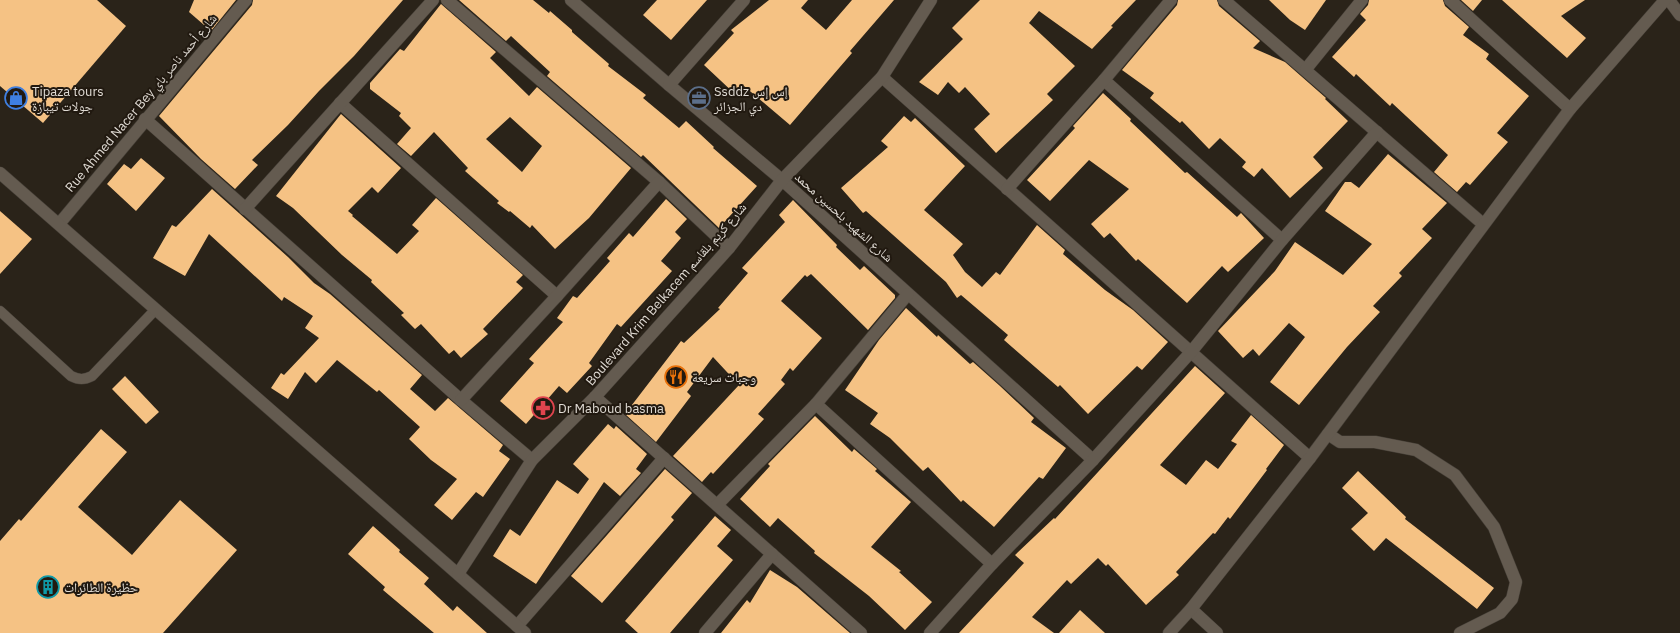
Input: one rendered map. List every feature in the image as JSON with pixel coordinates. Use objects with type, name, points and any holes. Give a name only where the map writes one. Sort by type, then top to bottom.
[{"type":"street","name":"Rue Ahmed Nacer Bey شارع أحمد ناصر باي","points":[[58,224],[246,0]]},
{"type":"street","points":[[245,209],[433,0]]},
{"type":"street","points":[[448,0],[659,182],[728,248]]},
{"type":"street","name":"شارع الشهيد بلحسين محمد","points":[[571,0],[782,180],[1093,460]]},
{"type":"street","points":[[669,85],[744,0]]},
{"type":"street","name":"Boulevard Krim Belkacem شارع كريم بلقاسم","points":[[458,574],[532,460],[595,396],[728,248],[782,180],[882,77],[931,0]]},
{"type":"street","points":[[1007,189],[1104,80],[1171,0]]},
{"type":"street","points":[[1224,0],[1306,69],[1484,224]]},
{"type":"street","points":[[1306,69],[1362,0]]},
{"type":"street","points":[[1450,0],[1570,109]]},
{"type":"street","points":[[1169,633],[1191,609],[1310,458],[1570,109],[1665,0]]},
{"type":"street","points":[[1669,0],[1680,15]]},
{"type":"street","points":[[882,77],[1310,458]]},
{"type":"street","points":[[1104,80],[1282,240]]},
{"type":"street","points":[[340,103],[557,296]]},
{"type":"street","points":[[145,119],[461,400],[532,460]]},
{"type":"street","points":[[930,633],[992,564],[1093,460],[1191,352],[1282,240],[1377,132]]},
{"type":"street","points":[[0,173],[521,629],[664,458]]},
{"type":"street","points":[[461,400],[659,182]]},
{"type":"street","points":[[717,505],[816,404],[908,294]]},
{"type":"street","points":[[595,396],[861,633]]},
{"type":"street","points":[[816,404],[992,564]]},
{"type":"street","points":[[1328,434],[1340,442],[1375,442],[1416,450],[1455,475],[1494,527],[1516,582],[1512,598],[1500,613],[1460,633]]},
{"type":"street","points":[[705,633],[772,554]]},
{"type":"street","points":[[1191,609],[1217,633]]},
{"type":"lane","points":[[0,311],[71,376],[78,379],[85,379],[92,376],[156,309]]},
{"type":"building","points":[[0,0],[97,0],[126,26],[43,123],[0,86]]},
{"type":"building","points":[[194,0],[236,0],[211,31],[189,12]]},
{"type":"building","points":[[253,0],[403,0],[354,56],[252,160],[258,165],[235,189],[201,159],[159,116],[252,5]]},
{"type":"building","points":[[459,0],[533,0],[549,13],[550,11],[572,30],[572,32],[609,64],[608,66],[646,95],[643,98],[679,128],[686,121],[714,147],[713,148],[757,186],[719,228],[643,155],[641,157],[547,76],[550,72],[511,36],[506,41]]},
{"type":"building","points":[[657,0],[707,0],[671,40],[643,15]]},
{"type":"building","points":[[769,0],[808,0],[801,8],[826,30],[852,0],[894,0],[850,51],[852,53],[790,125],[744,86],[736,95],[704,65],[734,33],[731,30]]},
{"type":"building","points":[[980,0],[1136,0],[1111,26],[1113,27],[1092,49],[1039,11],[1029,23],[1075,66],[1047,94],[1053,100],[996,153],[974,129],[990,114],[965,87],[959,93],[948,82],[938,95],[919,82],[963,39],[952,28]]},
{"type":"building","points":[[1178,0],[1217,0],[1219,6],[1260,41],[1253,48],[1285,62],[1326,98],[1325,99],[1348,121],[1313,157],[1323,168],[1290,198],[1262,168],[1254,177],[1242,167],[1246,162],[1220,138],[1209,149],[1182,121],[1180,123],[1150,98],[1154,93],[1122,70],[1177,5]]},
{"type":"building","points":[[1269,0],[1326,0],[1305,30],[1290,20]]},
{"type":"building","points":[[1369,0],[1443,0],[1445,6],[1469,27],[1463,35],[1489,54],[1486,59],[1529,96],[1497,133],[1508,142],[1470,185],[1466,182],[1457,192],[1434,172],[1448,155],[1392,103],[1390,106],[1356,74],[1354,77],[1332,57],[1366,20],[1360,14],[1368,5]]},
{"type":"building","points":[[1461,0],[1482,0],[1473,11]]},
{"type":"building","points":[[1502,0],[1585,0],[1561,16],[1586,38],[1567,58]]},
{"type":"building","points":[[441,4],[496,52],[490,58],[529,96],[537,87],[631,168],[589,218],[555,249],[532,225],[530,228],[510,211],[509,212],[497,203],[499,201],[465,171],[468,168],[434,132],[411,156],[397,144],[411,128],[399,116],[401,113],[370,89],[370,83],[400,49],[404,51]],"holes":[[[510,117],[542,146],[522,172],[486,139]]]},
{"type":"building","points":[[1103,93],[1185,173],[1187,172],[1237,217],[1241,213],[1264,238],[1228,272],[1222,266],[1187,303],[1138,259],[1136,261],[1110,233],[1104,238],[1091,224],[1129,189],[1089,160],[1050,201],[1027,180],[1075,128],[1073,126]]},
{"type":"building","points":[[341,114],[401,168],[378,193],[372,187],[348,211],[353,215],[352,216],[397,254],[419,231],[412,225],[436,198],[523,275],[516,282],[523,288],[483,329],[488,334],[461,358],[454,350],[449,354],[421,324],[415,329],[401,315],[404,313],[371,282],[372,280],[342,255],[293,208],[276,196]]},
{"type":"building","points":[[904,116],[911,122],[915,118],[965,166],[924,210],[963,244],[953,255],[965,272],[982,287],[996,272],[1000,275],[1037,225],[1065,250],[1063,254],[1105,290],[1133,310],[1168,342],[1142,370],[1137,366],[1088,414],[1060,385],[1058,387],[1004,340],[1008,335],[961,295],[957,298],[946,282],[866,211],[863,213],[841,188],[888,147],[881,141]]},
{"type":"building","points":[[1388,154],[1447,203],[1422,229],[1432,238],[1399,273],[1402,276],[1373,306],[1380,312],[1347,347],[1299,405],[1270,382],[1305,337],[1289,323],[1259,356],[1253,349],[1243,358],[1218,331],[1275,271],[1295,242],[1343,275],[1372,244],[1325,211],[1345,182],[1351,182],[1359,188]]},
{"type":"building","points":[[141,158],[165,178],[136,211],[107,184],[124,164],[131,169]]},
{"type":"building","points":[[212,189],[288,257],[314,283],[330,294],[422,375],[410,389],[435,411],[448,398],[503,445],[499,451],[510,459],[483,497],[476,492],[452,520],[434,505],[457,479],[431,460],[409,439],[420,427],[379,390],[377,392],[337,360],[316,383],[305,372],[288,399],[271,388],[281,373],[284,375],[319,338],[305,328],[313,316],[284,297],[282,301],[209,234],[185,276],[153,258],[172,225],[176,227]]},
{"type":"building","points":[[666,199],[687,219],[675,232],[681,238],[661,261],[672,271],[621,327],[617,324],[589,363],[592,366],[567,393],[559,386],[526,424],[500,401],[534,363],[529,359],[563,322],[557,318],[573,296],[577,298],[610,261],[607,258],[629,233],[633,237]]},
{"type":"building","points":[[793,200],[837,245],[836,247],[860,270],[864,266],[895,295],[895,298],[868,330],[811,274],[807,277],[805,275],[781,301],[822,338],[793,371],[790,368],[781,380],[785,384],[758,414],[764,419],[713,474],[711,472],[702,482],[673,456],[739,385],[713,357],[687,392],[691,396],[656,442],[625,414],[681,341],[684,343],[720,309],[718,308],[748,273],[742,268],[785,222],[779,215]]},
{"type":"building","points":[[0,211],[32,239],[0,274]]},
{"type":"building","points":[[906,308],[937,337],[938,335],[970,364],[973,362],[1000,386],[1034,418],[1031,422],[1066,448],[1043,479],[1039,477],[994,527],[963,500],[961,502],[928,467],[923,471],[890,438],[870,424],[878,413],[845,390],[879,340]]},
{"type":"building","points":[[1195,366],[1225,393],[1160,465],[1186,485],[1206,460],[1218,469],[1237,444],[1231,441],[1251,415],[1284,445],[1230,519],[1228,517],[1215,534],[1213,533],[1176,572],[1179,575],[1146,605],[1108,564],[1106,566],[1098,558],[1071,584],[1067,580],[1032,617],[1054,633],[959,633],[1024,563],[1015,555],[1054,518],[1055,519]]},
{"type":"building","points":[[125,376],[159,412],[146,424],[112,389]]},
{"type":"building","points":[[815,416],[852,452],[854,449],[877,469],[875,471],[911,502],[871,547],[901,571],[899,572],[932,602],[905,630],[869,596],[814,553],[815,551],[778,518],[770,527],[740,499],[770,466],[768,464]]},
{"type":"building","points":[[608,424],[614,429],[616,426],[647,454],[636,469],[641,473],[620,496],[604,482],[536,584],[493,556],[510,529],[520,536],[557,480],[578,494],[589,479],[573,464]]},
{"type":"building","points":[[101,429],[127,452],[78,507],[132,555],[180,500],[237,550],[163,633],[0,633],[0,541],[19,519],[21,521]]},
{"type":"building","points":[[665,469],[692,493],[671,517],[674,520],[602,603],[571,576]]},
{"type":"building","points":[[1358,471],[1406,517],[1405,519],[1494,588],[1477,609],[1386,538],[1374,551],[1351,529],[1368,513],[1342,488]]},
{"type":"building","points":[[715,516],[731,530],[717,546],[733,560],[670,633],[638,633],[625,621]]},
{"type":"building","points":[[373,526],[400,550],[399,552],[429,578],[424,584],[453,611],[457,606],[487,633],[434,633],[383,590],[385,587],[348,554]]},
{"type":"building","points":[[770,570],[797,587],[850,633],[721,633],[747,600],[750,603]]},
{"type":"building","points":[[1080,610],[1105,633],[1059,633]]},
{"type":"place","name":"Tipaza tours جولات تيبازة","points":[[16,98]]},
{"type":"place","name":"Ssddz إس إس دي الجزائر","points":[[699,98]]},
{"type":"place","name":"وجبات سريعة","points":[[676,377]]},
{"type":"place","name":"Dr Maboud basma","points":[[543,408]]},
{"type":"place","name":"حظيرة الطائرات","points":[[48,587]]}]
